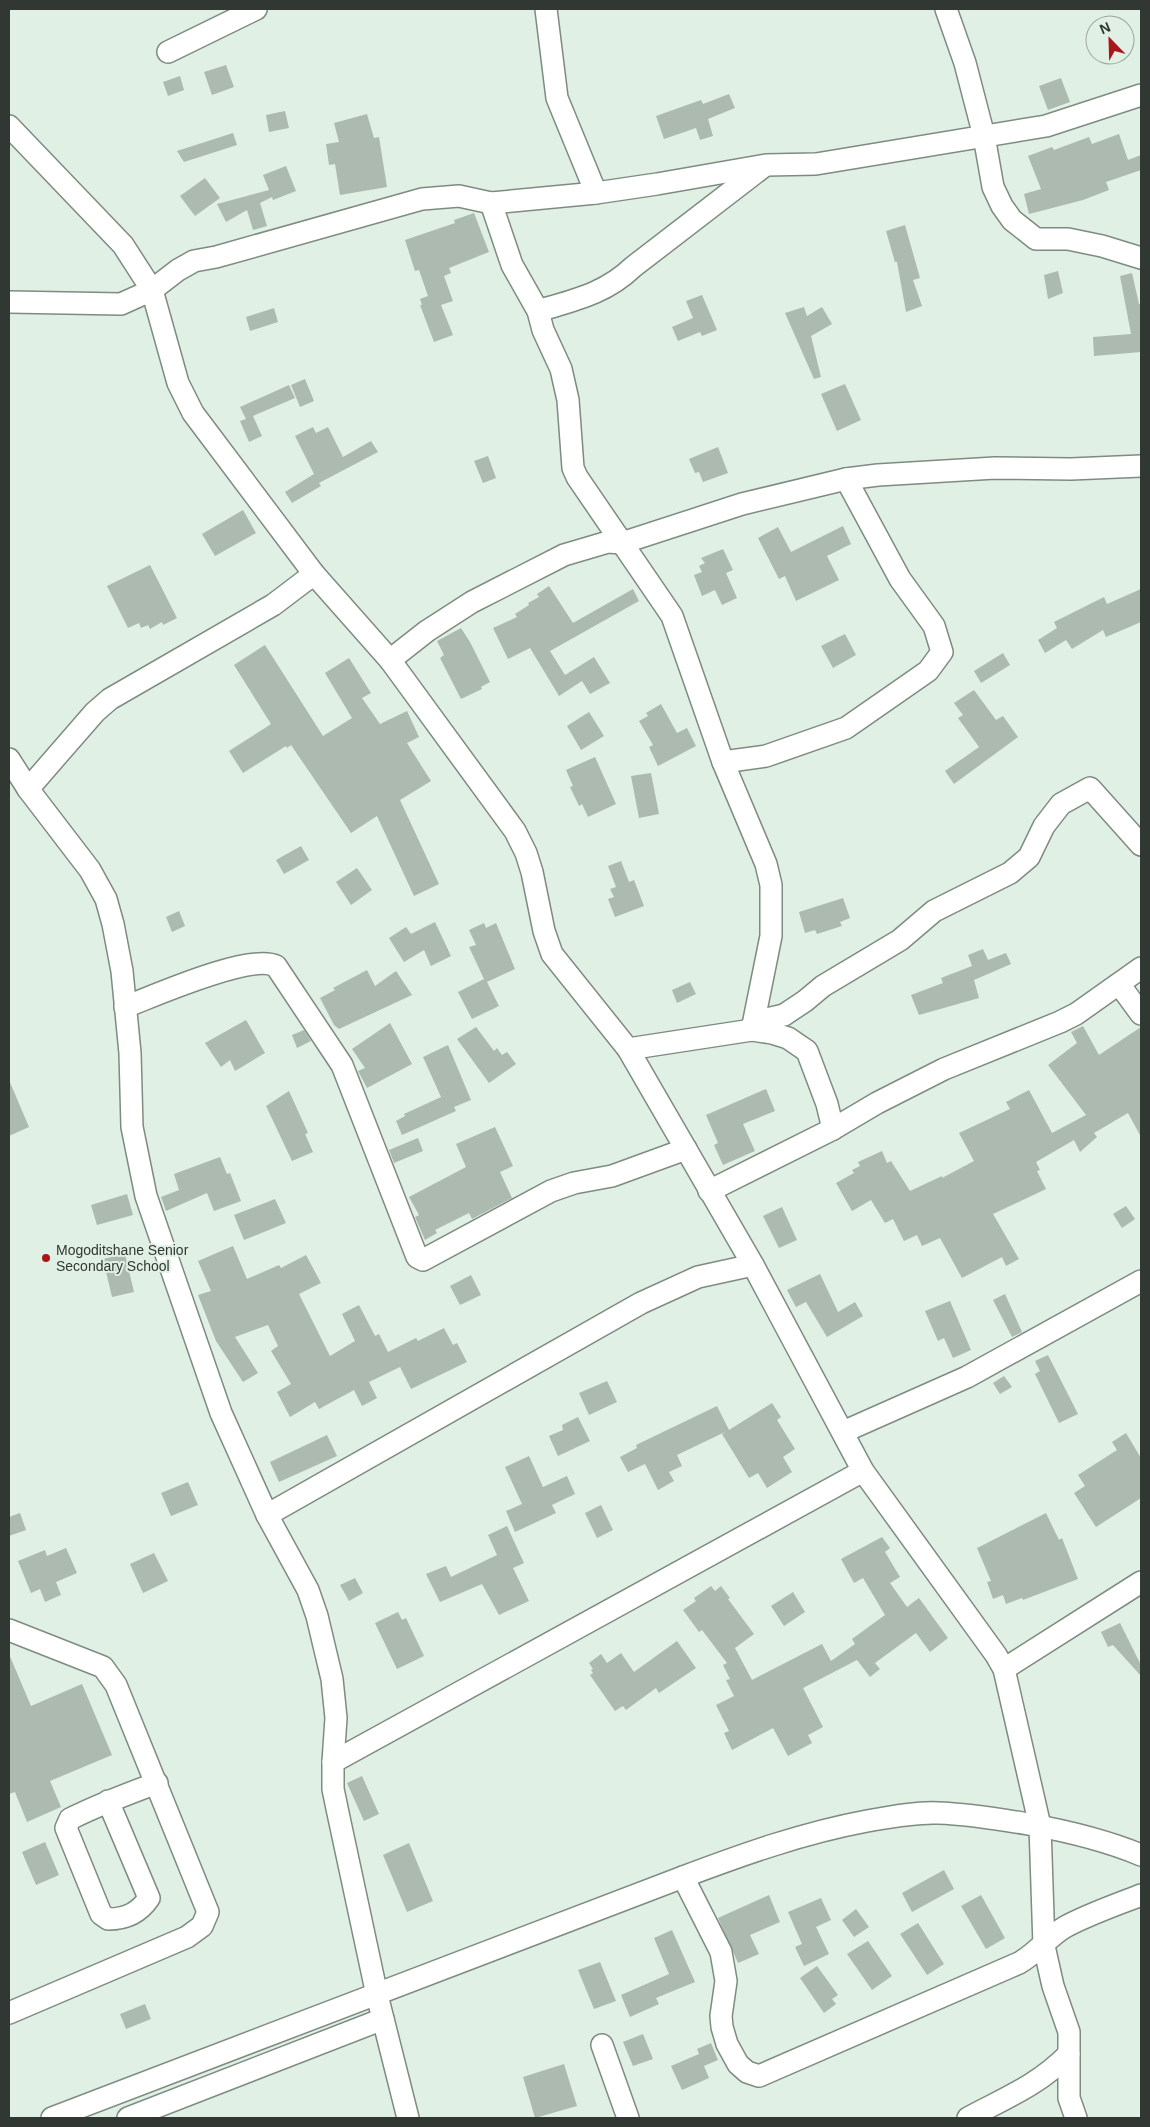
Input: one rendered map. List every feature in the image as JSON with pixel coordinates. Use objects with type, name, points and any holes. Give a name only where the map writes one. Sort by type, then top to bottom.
[{"type":"street","points":[[168,52],[256,9]]},
{"type":"street","points":[[546,9],[557,98],[596,193]]},
{"type":"street","points":[[946,9],[966,64],[984,136],[993,187],[1002,206],[1012,220],[1036,238],[1068,239],[1102,246],[1141,258]]},
{"type":"street","points":[[9,302],[121,304],[152,290],[178,270],[194,261],[216,257],[422,198],[459,196],[491,203],[596,193],[766,165],[816,164],[1046,126],[1141,95]]},
{"type":"street","points":[[9,126],[114,234],[152,290],[184,398],[314,574],[390,660],[515,830],[526,853],[532,872],[544,931],[552,954],[628,1049],[709,1192],[754,1265],[863,1471],[996,1654],[1004,1669],[1040,1826],[1044,1946],[1053,1986],[1069,2032],[1069,2098],[1076,2118]]},
{"type":"street","points":[[538,311],[582,298],[619,280],[633,267],[766,165]]},
{"type":"street","points":[[491,203],[512,265],[538,311],[543,330],[561,369],[568,400],[573,468],[577,477],[672,616],[723,762],[766,864],[771,886],[771,936],[753,1026]]},
{"type":"street","points":[[390,660],[427,631],[472,602],[556,559],[608,542],[622,543],[742,504],[846,479],[878,475],[995,468],[1071,469],[1141,466]]},
{"type":"street","points":[[723,762],[766,756],[846,728],[928,671],[942,652],[934,626],[900,579],[846,479]]},
{"type":"street","points":[[28,789],[94,712],[110,699],[273,605],[314,574]]},
{"type":"street","points":[[9,758],[28,789],[90,870],[106,899],[118,948],[130,1053],[132,1127],[146,1196],[221,1413],[267,1515],[308,1590],[316,1616],[333,1689],[336,1718],[333,1790],[377,1994],[408,2118]]},
{"type":"street","points":[[628,1049],[753,1026],[784,1015],[823,986],[900,940],[934,911],[1010,873],[1029,857],[1044,826],[1062,804],[1090,788],[1141,845]]},
{"type":"street","points":[[125,1007],[217,972],[239,966],[271,964],[276,966],[342,1065],[417,1257],[422,1260],[551,1191],[574,1183],[612,1176],[686,1150]]},
{"type":"street","points":[[709,1192],[833,1129],[877,1103],[944,1070],[1076,1014],[1141,968]]},
{"type":"street","points":[[1119,984],[1141,1014]]},
{"type":"street","points":[[753,1026],[788,1038],[807,1050],[827,1104],[833,1129]]},
{"type":"street","points":[[267,1515],[641,1303],[698,1277],[754,1265]]},
{"type":"street","points":[[843,1432],[967,1377],[1141,1281]]},
{"type":"street","points":[[333,1762],[863,1471]]},
{"type":"street","points":[[1004,1669],[1141,1582]]},
{"type":"street","points":[[9,1630],[103,1667],[116,1685],[208,1912],[202,1926],[187,1937],[9,2013]]},
{"type":"street","points":[[108,1801],[149,1898],[143,1907],[134,1914],[120,1919],[108,1919],[101,1914],[66,1828],[70,1819],[108,1801],[156,1783]]},
{"type":"street","points":[[52,2118],[757,1849],[823,1830],[887,1818],[937,1813],[984,1816],[1066,1831],[1123,1847],[1141,1855]]},
{"type":"street","points":[[683,1877],[720,1952],[726,1981],[721,2016],[727,2044],[738,2064],[747,2072],[759,2076],[1019,1963],[1044,1946],[1051,1937],[1066,1927],[1141,1895]]},
{"type":"street","points":[[128,2118],[383,2019]]},
{"type":"street","points":[[602,2045],[628,2118]]},
{"type":"street","points":[[968,2118],[1013,2096],[1051,2072],[1069,2054]]},
{"type":"street","points":[[1005,2118],[1013,2096]]},
{"type":"building","points":[[226,65],[234,87],[212,95],[204,72]]},
{"type":"building","points":[[180,76],[184,90],[168,96],[163,82]]},
{"type":"building","points":[[1061,78],[1070,102],[1048,110],[1039,86]]},
{"type":"building","points":[[729,94],[735,108],[708,119],[713,136],[700,140],[696,128],[664,139],[656,116],[701,100],[703,104]]},
{"type":"building","points":[[285,111],[289,128],[269,132],[266,115]]},
{"type":"building","points":[[367,114],[374,138],[379,137],[387,187],[340,195],[335,164],[329,165],[326,144],[339,142],[334,123]]},
{"type":"building","points":[[233,133],[237,145],[184,162],[177,151]]},
{"type":"building","points":[[1119,134],[1128,160],[1141,155],[1141,170],[1106,182],[1109,190],[1083,200],[1029,214],[1024,194],[1041,189],[1028,156],[1052,147],[1054,150],[1089,137],[1092,144]]},
{"type":"building","points":[[286,166],[296,191],[273,200],[272,197],[260,203],[267,226],[253,230],[247,210],[226,222],[217,204],[269,190],[263,175]]},
{"type":"building","points":[[205,178],[220,198],[195,216],[180,196]]},
{"type":"building","points":[[474,213],[489,252],[449,268],[451,273],[444,276],[453,301],[441,305],[453,335],[434,342],[420,305],[422,305],[420,299],[428,296],[419,270],[415,271],[405,240],[455,223],[454,220]]},
{"type":"building","points":[[905,225],[920,278],[913,280],[922,306],[906,312],[897,262],[895,262],[886,231]]},
{"type":"building","points":[[1058,271],[1063,293],[1048,299],[1044,275]]},
{"type":"building","points":[[1132,273],[1139,304],[1141,304],[1141,352],[1094,356],[1093,337],[1131,334],[1120,276]]},
{"type":"building","points":[[702,295],[717,330],[702,336],[700,332],[678,341],[672,327],[693,318],[686,301]]},
{"type":"building","points":[[804,307],[807,316],[822,307],[832,324],[811,336],[821,377],[814,379],[785,313]]},
{"type":"building","points":[[274,308],[278,322],[250,331],[246,317]]},
{"type":"building","points":[[305,379],[314,401],[300,407],[291,385]]},
{"type":"building","points":[[845,384],[861,420],[837,431],[821,394]]},
{"type":"building","points":[[289,385],[295,398],[253,416],[262,436],[249,442],[240,421],[246,419],[240,407]]},
{"type":"building","points":[[313,427],[316,433],[328,427],[343,457],[371,441],[378,452],[319,483],[321,486],[292,503],[285,492],[314,474],[295,436]]},
{"type":"building","points":[[718,447],[728,473],[703,482],[699,472],[695,473],[689,459]]},
{"type":"building","points":[[488,456],[496,478],[483,483],[474,461]]},
{"type":"building","points":[[243,510],[256,533],[215,556],[202,534]]},
{"type":"building","points":[[843,526],[851,544],[827,556],[839,580],[796,601],[785,576],[779,579],[758,538],[778,527],[791,552]]},
{"type":"building","points":[[723,549],[733,570],[726,573],[737,598],[722,605],[715,590],[702,596],[694,575],[702,572],[699,566],[705,563],[701,558]]},
{"type":"building","points":[[150,565],[177,618],[163,625],[162,622],[150,629],[148,625],[141,628],[139,623],[128,628],[107,586]]},
{"type":"building","points":[[549,586],[573,623],[633,589],[639,601],[550,651],[565,675],[594,657],[610,683],[590,694],[582,681],[559,696],[530,648],[508,659],[493,628],[517,617],[515,614],[539,597],[537,594]]},
{"type":"building","points":[[1141,589],[1141,622],[1106,637],[1103,630],[1072,649],[1066,640],[1045,653],[1038,640],[1057,628],[1054,622],[1104,597],[1107,604]]},
{"type":"building","points":[[461,628],[490,682],[481,687],[482,689],[461,699],[440,658],[444,655],[437,641]]},
{"type":"building","points":[[845,634],[856,655],[833,668],[821,646]]},
{"type":"building","points":[[265,645],[323,736],[352,718],[325,673],[349,658],[371,693],[362,698],[380,724],[407,711],[419,737],[407,743],[431,781],[400,800],[439,884],[414,896],[377,816],[351,833],[291,745],[287,748],[286,746],[243,773],[229,751],[271,724],[234,665]]},
{"type":"building","points":[[1003,653],[1010,665],[981,683],[974,671]]},
{"type":"building","points":[[974,690],[996,720],[1003,716],[1018,737],[954,784],[945,771],[979,747],[958,718],[963,715],[954,703]]},
{"type":"building","points":[[661,704],[677,733],[687,728],[696,746],[658,766],[649,747],[653,745],[639,721],[648,716],[646,713]]},
{"type":"building","points":[[589,712],[604,736],[581,750],[567,726]]},
{"type":"building","points":[[595,757],[616,804],[588,817],[582,804],[579,806],[570,787],[573,786],[566,770]]},
{"type":"building","points":[[651,773],[659,814],[639,818],[631,776]]},
{"type":"building","points":[[301,846],[309,860],[284,874],[276,860]]},
{"type":"building","points":[[621,861],[629,882],[634,880],[644,906],[615,917],[608,899],[614,897],[610,889],[616,887],[608,866]]},
{"type":"building","points":[[357,868],[372,890],[351,905],[336,882]]},
{"type":"building","points":[[843,898],[850,918],[840,922],[842,926],[817,934],[815,930],[805,933],[799,912]]},
{"type":"building","points":[[179,911],[185,926],[172,932],[166,917]]},
{"type":"building","points":[[435,922],[451,956],[431,966],[424,950],[404,962],[389,938],[406,927],[411,934]]},
{"type":"building","points":[[484,923],[486,928],[496,923],[515,969],[487,982],[499,1006],[472,1019],[458,992],[484,979],[469,947],[476,945],[469,930]]},
{"type":"building","points":[[983,949],[988,960],[1006,953],[1011,964],[974,980],[979,998],[919,1015],[911,995],[943,983],[941,978],[972,966],[968,955]]},
{"type":"building","points":[[367,970],[375,986],[396,971],[412,995],[339,1029],[334,1025],[320,998],[335,990],[333,988]]},
{"type":"building","points":[[690,982],[696,994],[677,1003],[672,990]]},
{"type":"building","points":[[246,1020],[265,1053],[235,1071],[230,1060],[221,1067],[205,1043]]},
{"type":"building","points":[[390,1023],[412,1064],[367,1088],[358,1071],[365,1068],[352,1049]]},
{"type":"building","points":[[1083,1026],[1099,1055],[1141,1027],[1141,1137],[1128,1113],[1094,1133],[1097,1137],[1080,1152],[1074,1140],[1036,1162],[1040,1170],[1037,1171],[1046,1189],[993,1214],[1019,1259],[1006,1266],[1002,1257],[962,1278],[940,1238],[922,1246],[917,1235],[904,1241],[893,1219],[885,1223],[871,1200],[852,1211],[836,1183],[854,1173],[852,1170],[860,1166],[858,1162],[882,1151],[887,1163],[891,1161],[910,1191],[942,1176],[942,1178],[974,1161],[959,1133],[1010,1109],[1006,1102],[1029,1090],[1052,1133],[1086,1115],[1048,1065],[1077,1043],[1071,1032]]},
{"type":"building","points":[[476,1027],[494,1051],[497,1048],[502,1055],[507,1052],[516,1064],[489,1083],[457,1039]]},
{"type":"building","points":[[304,1030],[311,1041],[297,1048],[292,1035]]},
{"type":"building","points":[[448,1045],[471,1100],[454,1107],[456,1111],[402,1135],[396,1121],[405,1116],[404,1114],[441,1097],[423,1057]]},
{"type":"building","points":[[9,1080],[29,1127],[9,1136]]},
{"type":"building","points":[[766,1089],[775,1111],[743,1124],[755,1151],[723,1165],[714,1145],[718,1143],[706,1115]]},
{"type":"building","points":[[289,1091],[308,1133],[305,1134],[313,1152],[292,1161],[266,1106]]},
{"type":"building","points":[[495,1127],[513,1166],[500,1172],[512,1198],[472,1219],[469,1213],[435,1230],[437,1233],[425,1240],[415,1217],[419,1215],[409,1197],[466,1167],[456,1144]]},
{"type":"building","points":[[418,1138],[423,1151],[394,1163],[389,1150]]},
{"type":"building","points":[[220,1157],[227,1174],[230,1173],[241,1201],[214,1211],[207,1193],[166,1211],[161,1197],[179,1190],[174,1174]]},
{"type":"building","points":[[127,1194],[133,1215],[97,1225],[91,1205]]},
{"type":"building","points":[[275,1199],[286,1223],[244,1240],[234,1215]]},
{"type":"building","points":[[1126,1206],[1135,1219],[1122,1228],[1113,1214]]},
{"type":"building","points":[[782,1207],[797,1240],[779,1248],[763,1216]]},
{"type":"building","points":[[233,1246],[247,1279],[279,1265],[281,1268],[306,1255],[321,1283],[299,1294],[330,1356],[355,1341],[342,1314],[359,1305],[375,1336],[379,1334],[388,1352],[416,1338],[418,1341],[444,1328],[453,1345],[457,1343],[467,1362],[411,1389],[400,1367],[369,1382],[377,1398],[362,1406],[354,1390],[319,1409],[315,1402],[290,1417],[277,1392],[291,1384],[271,1351],[278,1346],[268,1325],[235,1337],[258,1373],[243,1382],[216,1341],[198,1295],[211,1291],[198,1261]]},
{"type":"building","points":[[125,1254],[134,1292],[112,1297],[103,1259]]},
{"type":"building","points":[[820,1274],[838,1312],[855,1302],[863,1316],[827,1337],[806,1302],[796,1307],[787,1290]]},
{"type":"building","points":[[471,1275],[481,1295],[460,1305],[450,1286]]},
{"type":"building","points":[[1005,1294],[1022,1332],[1012,1337],[993,1300]]},
{"type":"building","points":[[950,1301],[971,1350],[953,1358],[944,1338],[938,1341],[925,1311]]},
{"type":"building","points":[[1048,1355],[1078,1414],[1059,1423],[1035,1374],[1040,1371],[1035,1361]]},
{"type":"building","points":[[1004,1376],[1012,1387],[1000,1394],[993,1383]]},
{"type":"building","points":[[607,1381],[617,1402],[589,1415],[579,1393]]},
{"type":"building","points":[[772,1403],[781,1417],[777,1420],[795,1449],[783,1457],[792,1472],[767,1488],[758,1473],[749,1478],[722,1434],[727,1431],[677,1455],[682,1466],[669,1472],[674,1481],[658,1490],[645,1464],[628,1472],[620,1457],[637,1448],[636,1445],[717,1406],[729,1430]]},
{"type":"building","points":[[578,1417],[590,1441],[558,1456],[549,1436],[563,1430],[562,1425]]},
{"type":"building","points":[[1126,1433],[1141,1458],[1141,1498],[1096,1527],[1074,1493],[1085,1486],[1078,1475],[1117,1450],[1112,1442]]},
{"type":"building","points":[[327,1435],[337,1456],[279,1482],[270,1462]]},
{"type":"building","points":[[529,1456],[543,1487],[567,1476],[575,1494],[552,1505],[556,1513],[515,1532],[506,1511],[522,1504],[505,1467]]},
{"type":"building","points":[[188,1482],[198,1505],[171,1516],[161,1493]]},
{"type":"building","points":[[601,1505],[613,1530],[597,1538],[585,1513]]},
{"type":"building","points":[[20,1513],[26,1530],[9,1536],[9,1517]]},
{"type":"building","points":[[1046,1513],[1059,1540],[1062,1538],[1078,1579],[1023,1600],[1022,1598],[1006,1604],[1003,1595],[993,1599],[987,1582],[991,1581],[977,1548]]},
{"type":"building","points":[[507,1526],[524,1563],[513,1568],[529,1601],[499,1615],[482,1584],[440,1602],[426,1574],[446,1566],[451,1577],[497,1555],[488,1535]]},
{"type":"building","points":[[882,1537],[890,1548],[885,1552],[900,1577],[890,1583],[907,1607],[919,1598],[948,1638],[930,1652],[916,1633],[875,1663],[880,1669],[870,1677],[857,1660],[803,1688],[823,1727],[808,1735],[812,1743],[788,1756],[773,1728],[732,1750],[724,1733],[729,1731],[716,1705],[734,1696],[726,1680],[730,1679],[723,1665],[727,1663],[702,1630],[699,1632],[683,1610],[696,1601],[694,1598],[711,1586],[715,1591],[721,1586],[730,1598],[728,1599],[754,1634],[735,1648],[752,1680],[822,1644],[831,1661],[855,1644],[852,1639],[885,1615],[863,1578],[854,1583],[841,1559]]},
{"type":"building","points":[[66,1548],[77,1573],[56,1582],[61,1595],[45,1602],[40,1589],[31,1593],[18,1561],[45,1550],[47,1556]]},
{"type":"building","points":[[154,1553],[168,1581],[143,1593],[130,1564]]},
{"type":"building","points":[[355,1578],[363,1593],[349,1601],[340,1585]]},
{"type":"building","points":[[793,1592],[805,1612],[784,1626],[771,1606]]},
{"type":"building","points":[[398,1612],[402,1620],[406,1618],[424,1656],[397,1669],[375,1623]]},
{"type":"building","points":[[1120,1623],[1141,1665],[1141,1676],[1113,1645],[1108,1647],[1101,1632]]},
{"type":"building","points":[[677,1641],[696,1668],[659,1693],[656,1688],[626,1710],[623,1706],[615,1711],[590,1675],[593,1673],[591,1670],[593,1669],[589,1663],[601,1654],[607,1663],[621,1653],[634,1672]]},
{"type":"building","points":[[9,1654],[31,1706],[82,1684],[112,1755],[50,1781],[61,1807],[27,1822],[15,1792],[9,1794]]},
{"type":"building","points":[[362,1776],[379,1814],[364,1821],[347,1783]]},
{"type":"building","points":[[45,1842],[59,1875],[36,1885],[22,1852]]},
{"type":"building","points":[[409,1843],[433,1901],[407,1912],[383,1855]]},
{"type":"building","points":[[944,1870],[954,1889],[912,1912],[902,1893]]},
{"type":"building","points":[[769,1895],[780,1922],[750,1935],[759,1954],[738,1963],[718,1918]]},
{"type":"building","points":[[981,1895],[1005,1938],[986,1949],[961,1906]]},
{"type":"building","points":[[821,1898],[831,1920],[816,1927],[829,1954],[804,1966],[795,1947],[802,1944],[788,1912]]},
{"type":"building","points":[[856,1909],[869,1927],[854,1937],[842,1920]]},
{"type":"building","points":[[918,1923],[944,1964],[927,1975],[900,1934]]},
{"type":"building","points":[[672,1930],[695,1982],[656,1998],[659,2004],[630,2017],[621,1995],[669,1974],[654,1938]]},
{"type":"building","points":[[868,1941],[892,1976],[872,1990],[847,1954]]},
{"type":"building","points":[[600,1962],[616,2001],[594,2009],[578,1970]]},
{"type":"building","points":[[817,1966],[838,1995],[832,1999],[836,2004],[824,2013],[800,1978]]},
{"type":"building","points":[[145,2004],[151,2019],[126,2029],[120,2014]]},
{"type":"building","points":[[643,2034],[653,2059],[633,2066],[623,2042]]},
{"type":"building","points":[[711,2043],[718,2060],[704,2066],[709,2078],[682,2090],[671,2066],[699,2054],[697,2049]]},
{"type":"building","points":[[564,2064],[577,2106],[535,2118],[523,2077]]},
{"type":"place","name":"Mogoditshane Senior Secondary School","points":[[46,1258]]}]
